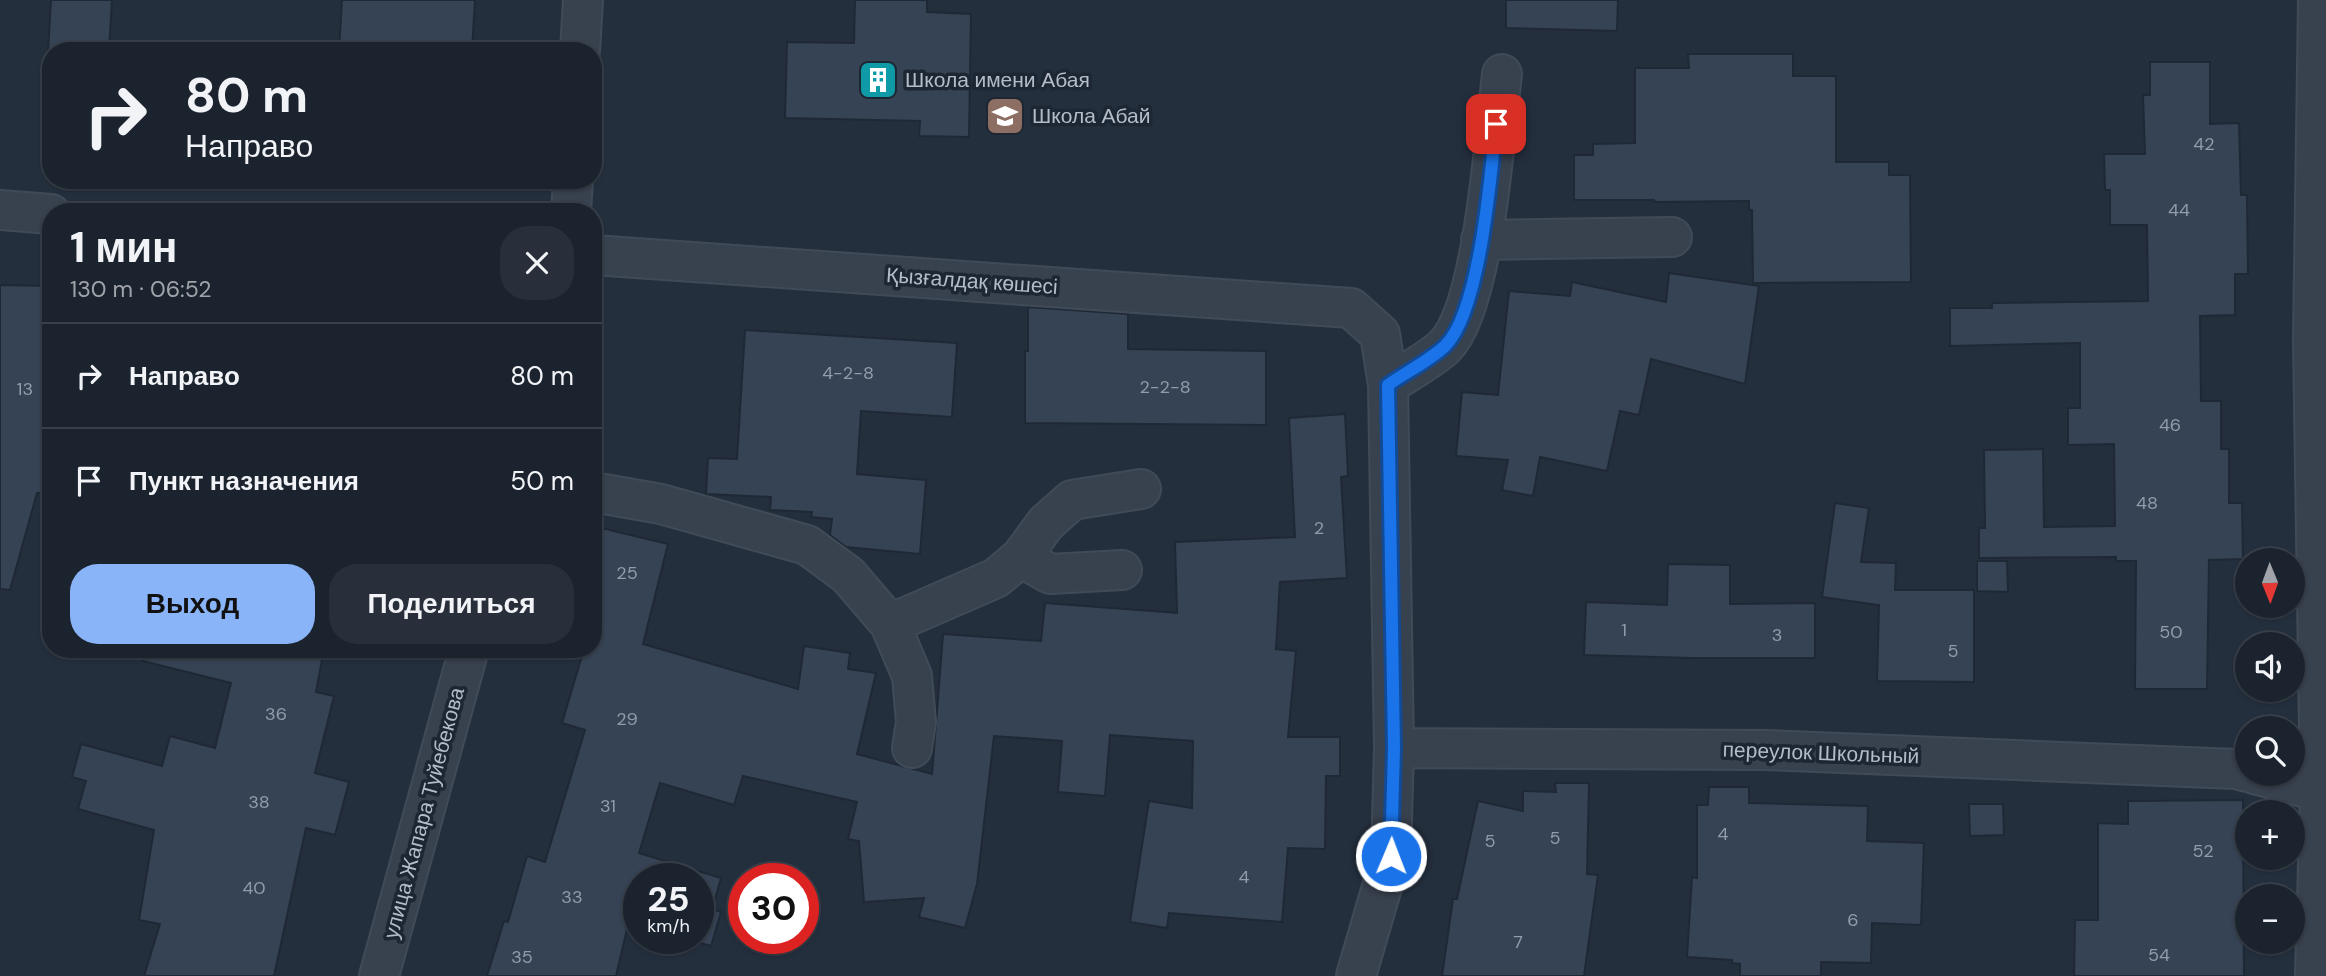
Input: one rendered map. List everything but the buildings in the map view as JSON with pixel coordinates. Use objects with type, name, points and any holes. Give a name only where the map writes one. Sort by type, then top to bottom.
[{"type":"street","points":[[581,42],[583,0]]},
{"type":"street","points":[[2315,976],[2323,792],[2313,339],[2318,0]]},
{"type":"street","points":[[1356,976],[1391,856],[1394,748],[1388,385],[1446,345],[1468,306],[1488,199],[1502,74]]},
{"type":"street","points":[[0,210],[42,213]]},
{"type":"street","points":[[1480,240],[1672,237]]},
{"type":"street","name":"Қызғалдақ көшесі","points":[[602,256],[1351,308],[1380,334],[1388,385]]},
{"type":"street","points":[[890,624],[996,578],[1021,557],[1046,523],[1072,500],[1141,489]]},
{"type":"street","points":[[602,494],[662,504],[807,545],[848,575],[890,624],[912,676],[916,722],[912,748]]},
{"type":"street","points":[[1021,557],[1050,574],[1122,570]]},
{"type":"street","name":"улица Жапара Туйебекова","points":[[379,976],[466,658]]},
{"type":"street","name":"переулок Школьный","points":[[1394,748],[1766,750],[2235,769]]},
{"type":"street","points":[[2300,786],[2323,792]]},
{"type":"place","name":"Школа имени Абая","points":[[878,80]]},
{"type":"place","name":"Школа Абай","points":[[1005,116]]},
{"type":"route","points":[[1391,856],[1394,748],[1388,385],[1446,345],[1468,306],[1488,199],[1496,124]]}]
